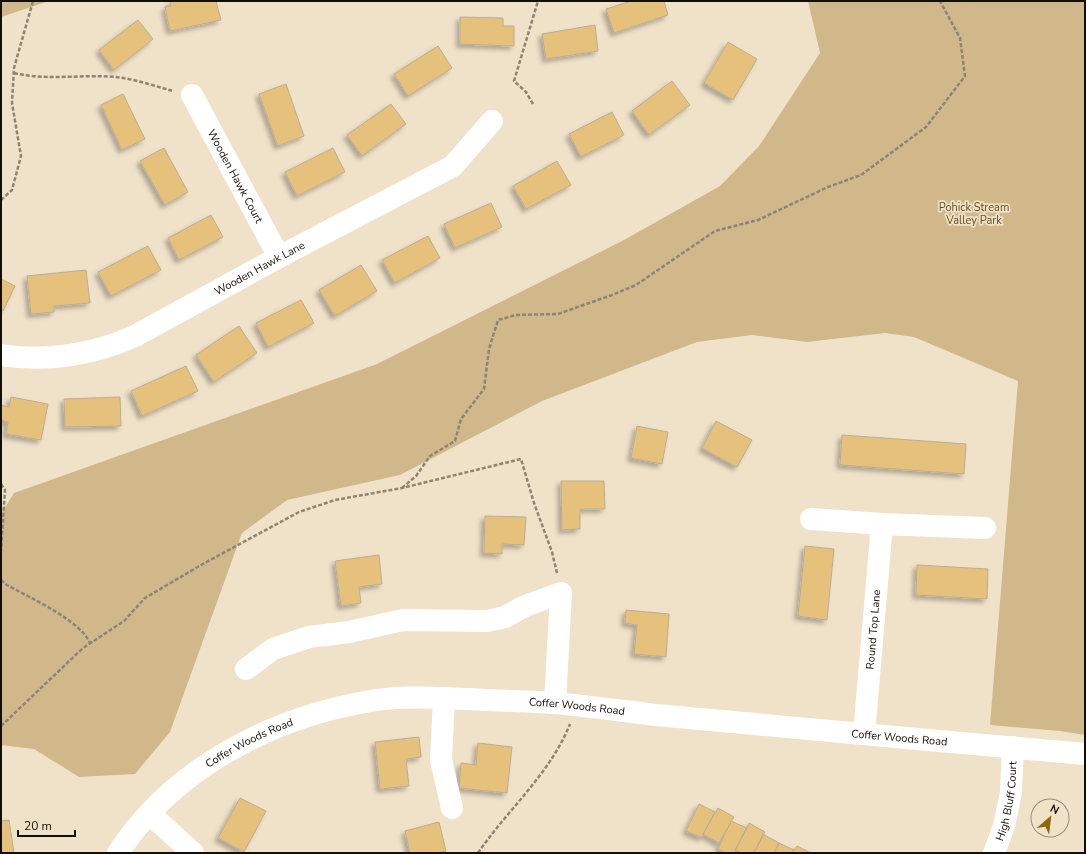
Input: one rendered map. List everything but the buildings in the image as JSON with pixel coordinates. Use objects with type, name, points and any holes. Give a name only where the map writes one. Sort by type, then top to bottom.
[{"type":"street","name":"Wooden Hawk Court","points":[[192,95],[279,258]]},
{"type":"street","name":"Wooden Hawk Lane","points":[[1,356],[14,358],[44,358],[78,355],[118,344],[135,336],[453,166],[492,121]]},
{"type":"street","points":[[811,519],[882,524],[985,528]]},
{"type":"street","name":"Round Top Lane","points":[[864,734],[882,524]]},
{"type":"street","points":[[246,669],[273,649],[309,637],[349,632],[404,620],[488,621],[505,617],[525,606],[561,593],[564,704]]},
{"type":"street","name":"Coffer Woods Road","points":[[118,853],[141,823],[185,780],[207,764],[242,743],[280,725],[322,711],[393,698],[444,698],[564,704],[654,715],[1085,754]]},
{"type":"street","points":[[444,698],[441,760],[452,808]]},
{"type":"street","name":"High Bluff Court","points":[[994,853],[1004,826],[1011,792],[1013,747]]},
{"type":"street","points":[[150,814],[193,853]]},
{"type":"path","points":[[1,200],[12,190],[21,156],[12,103],[14,73],[32,1]]},
{"type":"path","points":[[534,104],[526,92],[514,81],[538,1]]},
{"type":"path","points":[[402,488],[416,476],[430,456],[455,441],[461,419],[484,389],[489,349],[498,320],[516,315],[558,314],[636,285],[715,231],[758,220],[828,187],[861,175],[926,127],[965,76],[960,38],[940,1]]},
{"type":"path","points":[[14,73],[30,77],[84,75],[118,77],[192,95]]},
{"type":"path","points":[[1,726],[83,648],[124,622],[145,598],[201,565],[299,512],[335,500],[402,488],[521,458],[534,503],[552,552]]},
{"type":"path","points":[[1,484],[5,490],[1,551]]},
{"type":"path","points":[[1,580],[77,626],[87,636],[90,643]]},
{"type":"path","points":[[478,853],[551,761],[563,742],[572,718],[564,704]]},
{"type":"green space","points":[[1,1],[49,1],[1,17]]},
{"type":"green space","name":"Pohick Stream Valley Park","points":[[808,1],[1085,1],[1085,735],[1060,731],[990,725],[1018,381],[914,337],[885,333],[807,342],[752,335],[697,342],[542,401],[400,475],[287,500],[242,533],[170,732],[135,774],[79,777],[34,749],[1,745],[1,514],[14,493],[377,364],[624,240],[720,186],[759,146],[820,53]]}]
